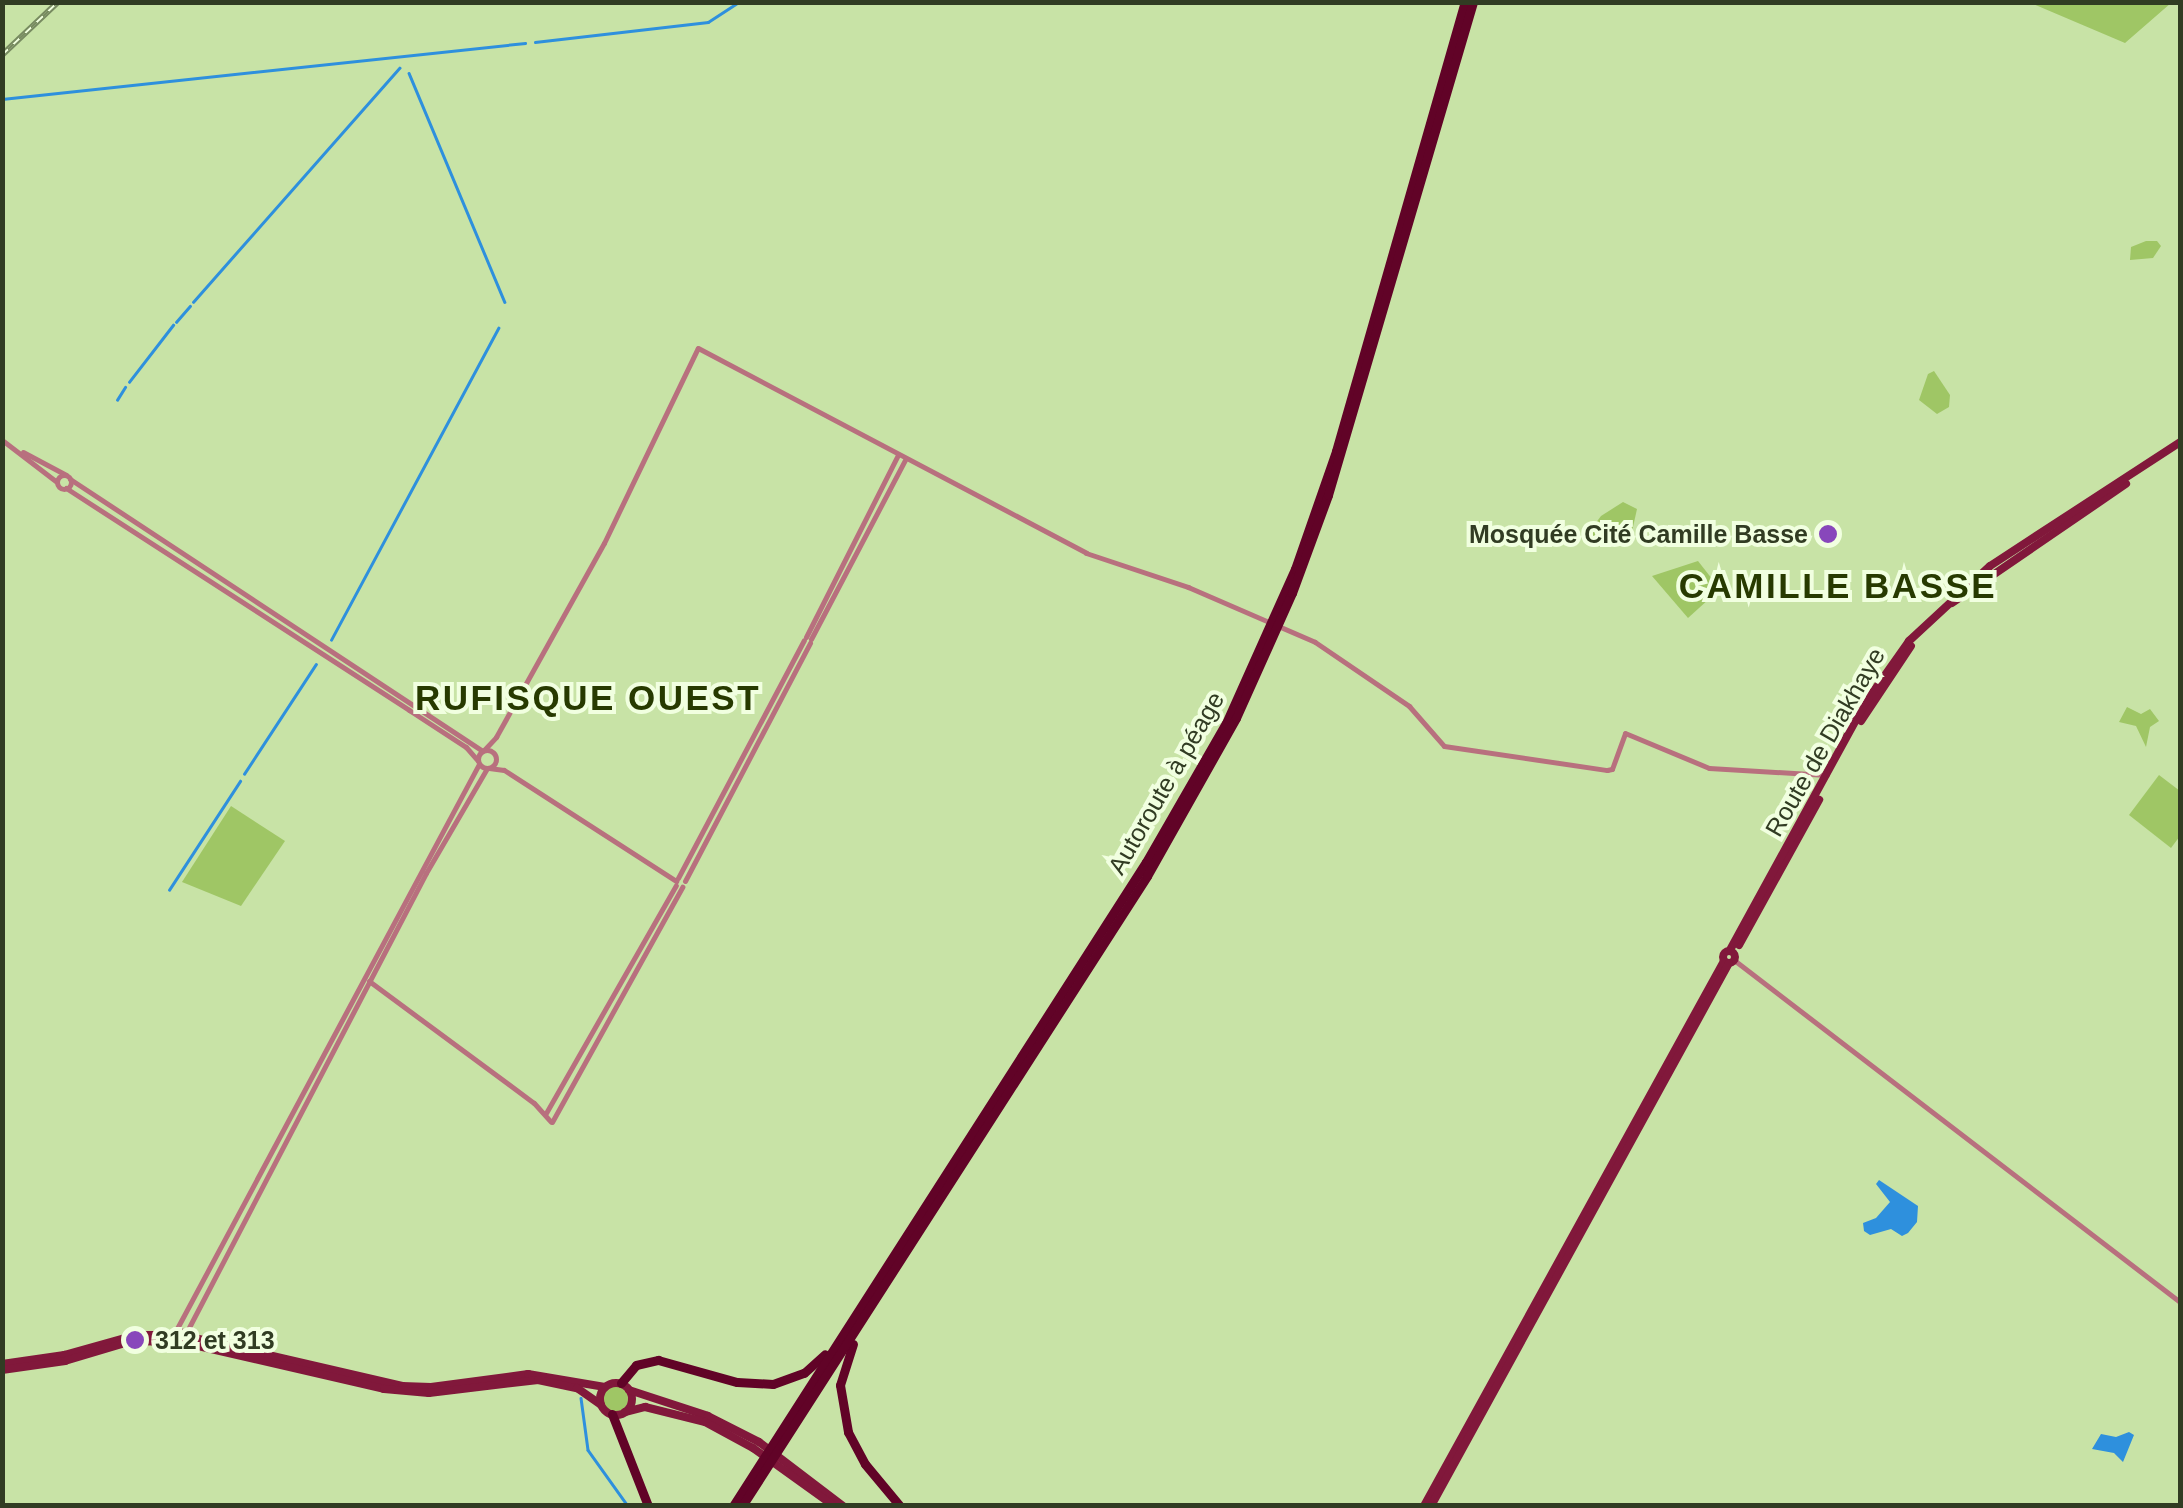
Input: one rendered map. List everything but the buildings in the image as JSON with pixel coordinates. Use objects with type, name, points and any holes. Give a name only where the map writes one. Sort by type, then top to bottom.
[{"type":"highway","points":[[742,1506],[1179,824],[1258,672],[1302,568],[1342,454],[1469,2]]},
{"type":"highway","name":"Autoroute à péage","points":[[734,1506],[1174,818],[1249,676],[1295,569],[1336,451],[1469,2]]},
{"type":"highway","points":[[870,1309],[842,1372],[842,1411],[860,1455],[900,1506]]},
{"type":"highway","points":[[625,1386],[636,1365],[658,1360],[737,1382],[757,1385],[790,1380],[821,1359],[855,1316]]},
{"type":"highway","points":[[612,1414],[648,1506]]},
{"type":"main road","name":"Route de Diakhaye","points":[[1731,958],[1878,681],[1949,599],[1990,566],[2180,446]]},
{"type":"main road","name":"Route de Diakhaye","points":[[1428,1506],[1868,708],[1922,634],[1978,583],[2180,446]]},
{"type":"main road","points":[[2,1367],[64,1355],[136,1334],[185,1338],[402,1386],[431,1387],[528,1374],[625,1386],[708,1416],[843,1506]]},
{"type":"main road","points":[[185,1338],[384,1389],[429,1393],[538,1380],[577,1388],[612,1414],[646,1407],[688,1416],[756,1445]]},
{"type":"main road","points":[[601,1405],[605,1386]]},
{"type":"main road","points":[[625,1386],[632,1399],[625,1412]]},
{"type":"main road","points":[[782,1462],[834,1506]]},
{"type":"street","points":[[173,1337],[483,751],[496,737],[604,543],[698,348],[1086,552],[1262,619],[1342,657],[1399,698],[1444,746],[1606,770],[1612,768],[1625,733],[1709,768],[1827,774]]},
{"type":"street","points":[[5,442],[68,477],[495,757],[504,770],[679,883]]},
{"type":"street","points":[[5,442],[66,488],[466,748],[478,762],[504,770]]},
{"type":"street","points":[[546,1113],[772,718],[832,584],[898,455]]},
{"type":"street","points":[[368,981],[546,1113],[552,1122],[764,714],[839,589],[906,459]]},
{"type":"street","points":[[57,482],[68,477]]},
{"type":"street","points":[[66,488],[68,477]]},
{"type":"street","points":[[875,500],[883,504]]},
{"type":"street","points":[[866,518],[874,522]]},
{"type":"street","points":[[832,584],[839,589]]},
{"type":"street","points":[[764,714],[772,718]]},
{"type":"street","points":[[185,1338],[368,981],[495,757],[496,737]]},
{"type":"street","points":[[1731,958],[2180,1302]]},
{"type":"green space","points":[[2031,3],[2171,3],[2125,43]]},
{"type":"green space","points":[[2157,241],[2161,246],[2153,258],[2130,260],[2131,247]]},
{"type":"green space","points":[[1934,371],[1950,395],[1949,407],[1937,414],[1919,400],[1928,374]]},
{"type":"green space","points":[[1623,502],[1637,509],[1629,545],[1594,542],[1592,528],[1601,516]]},
{"type":"green space","points":[[1698,561],[1720,589],[1688,618],[1652,576]]},
{"type":"green space","points":[[2127,707],[2141,714],[2150,709],[2159,721],[2150,727],[2146,747],[2136,726],[2119,722]]},
{"type":"green space","points":[[2159,775],[2180,791],[2180,836],[2171,848],[2129,815]]},
{"type":"green space","points":[[231,806],[285,841],[241,906],[182,882]]},
{"type":"green space","points":[[615,1386],[624,1390],[628,1399],[624,1408],[615,1412],[606,1408],[602,1399],[606,1390]]},
{"type":"water","points":[[1879,1180],[1918,1206],[1917,1222],[1902,1236],[1891,1229],[1870,1235],[1864,1231],[1863,1223],[1876,1218],[1890,1202],[1876,1184]]},
{"type":"water","points":[[2129,1432],[2134,1435],[2123,1462],[2114,1453],[2092,1449],[2101,1434],[2116,1437]]},
{"type":"waterway","points":[[535,42],[708,22],[739,2]]},
{"type":"waterway","points":[[2,99],[525,43]]},
{"type":"waterway","points":[[193,302],[399,68]]},
{"type":"waterway","points":[[409,73],[505,302]]},
{"type":"waterway","points":[[176,322],[190,306]]},
{"type":"waterway","points":[[129,382],[173,325]]},
{"type":"waterway","points":[[331,640],[498,328]]},
{"type":"waterway","points":[[117,400],[125,387]]},
{"type":"waterway","points":[[244,774],[316,664]]},
{"type":"waterway","points":[[169,890],[240,781]]},
{"type":"waterway","points":[[581,1398],[588,1450],[628,1506]]},
{"type":"railway","points":[[2,55],[58,2]]},
{"type":"place","name":"Mosquée Cité Camille Basse","points":[[1828,534]]},
{"type":"place","name":"312 et 313","points":[[135,1340]]},
{"type":"district","name":"CAMILLE BASSE","points":[[1838,586]]},
{"type":"district","name":"RUFISQUE OUEST","points":[[588,698]]}]
